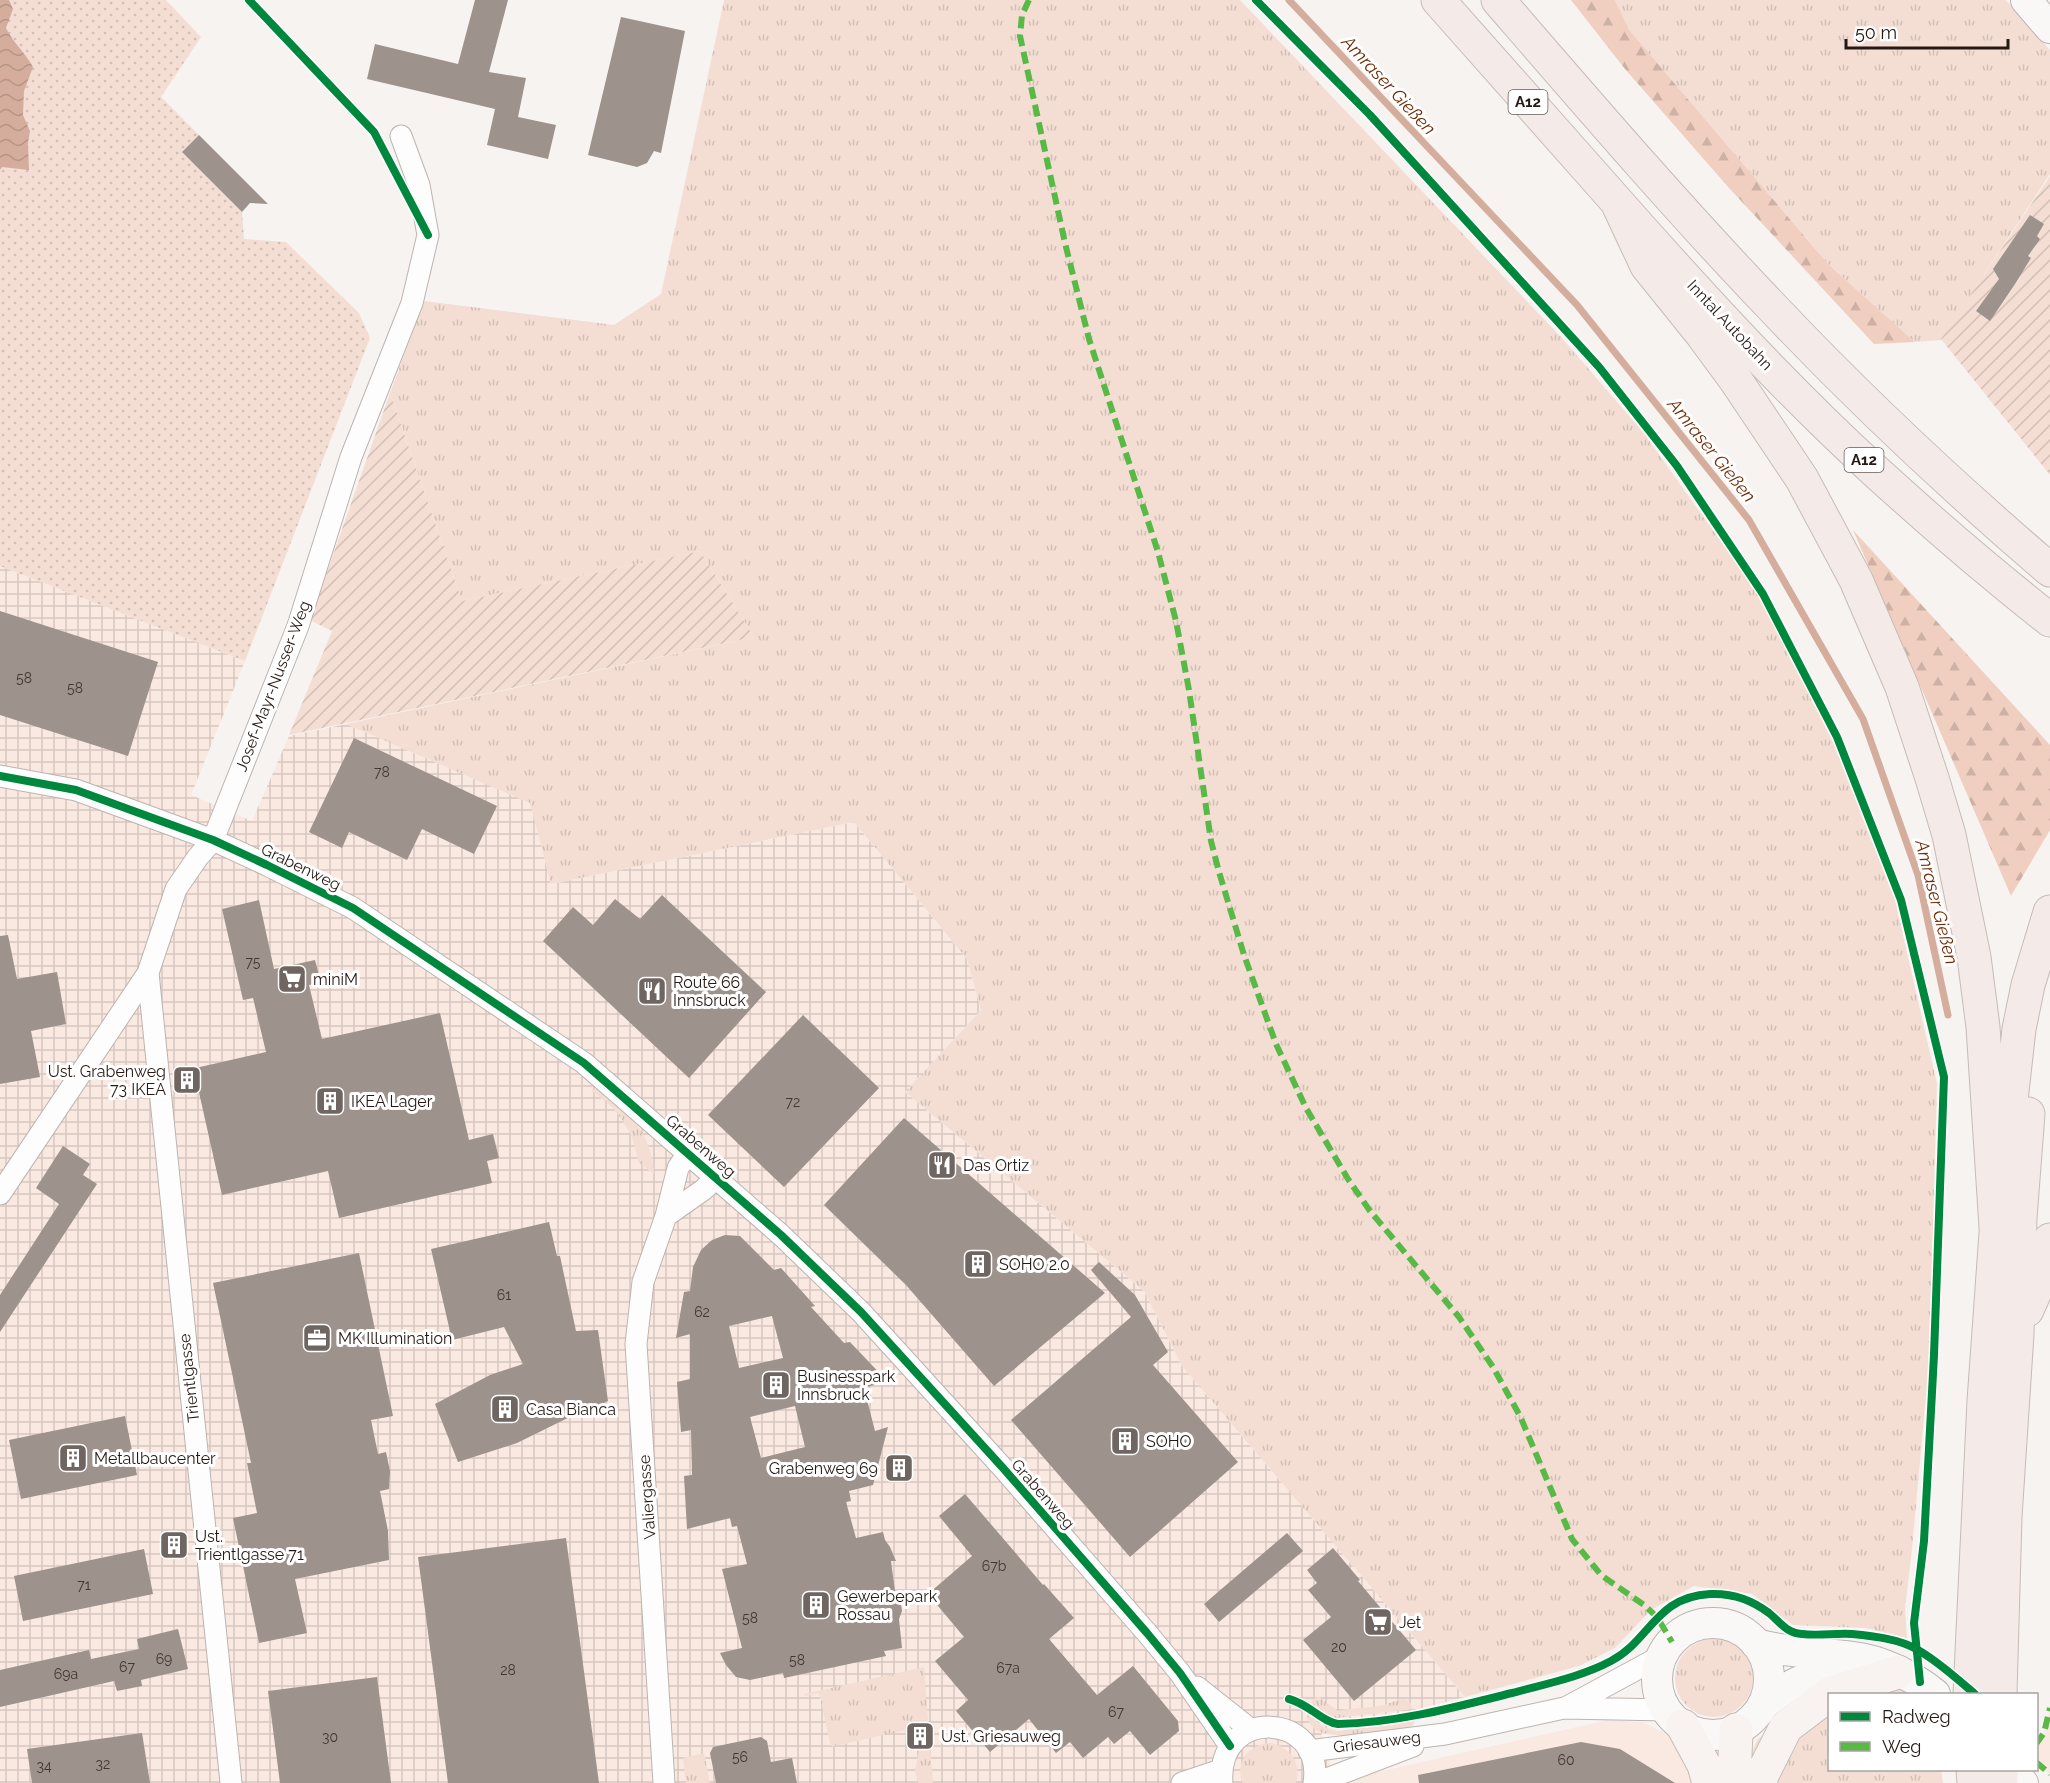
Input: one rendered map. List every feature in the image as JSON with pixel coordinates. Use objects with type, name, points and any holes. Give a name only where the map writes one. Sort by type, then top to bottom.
[{"type":"highway","name":"Inntal Autobahn","points":[[1438,0],[1618,204],[1781,379],[1873,468],[1985,568],[2050,620]]},
{"type":"highway","name":"A12","points":[[1498,0],[1727,259],[1818,355],[1948,482],[2050,570]]},
{"type":"highway","points":[[1618,204],[1647,266],[1731,374],[1802,479],[1856,580],[1902,687],[1949,836],[1974,957],[1983,1027],[1996,1227]]},
{"type":"highway","points":[[1970,1690],[1984,1401],[1996,1227],[2019,1029],[2028,985],[2050,912]]},
{"type":"highway","points":[[2000,1693],[2005,1517],[2017,1334],[2020,1218],[2031,1088],[2050,982]]},
{"type":"highway","points":[[2017,1334],[2034,1294],[2050,1240]]},
{"type":"main road","points":[[2026,0],[2050,28]]},
{"type":"main road","name":"Griesauweg","points":[[1663,1655],[1672,1642],[1685,1630],[1702,1624],[1720,1623],[1737,1628],[1752,1638],[1762,1653],[1768,1669],[1769,1688],[1763,1705]]},
{"type":"main road","points":[[1756,1644],[1782,1651],[1873,1661],[1917,1683]]},
{"type":"main road","points":[[1663,1655],[1658,1670],[1658,1686],[1704,1765],[1709,1783]]},
{"type":"main road","points":[[1734,1783],[1736,1730],[1752,1720],[1763,1705],[1791,1684],[1819,1675],[1860,1670],[1917,1683]]},
{"type":"main road","points":[[1839,1693],[1917,1683]]},
{"type":"main road","points":[[1761,1783],[1761,1778],[1786,1727],[1828,1696]]},
{"type":"main road","name":"Griesauweg","points":[[1675,1718],[1698,1733],[1724,1734],[1736,1730]]},
{"type":"main road","points":[[2012,1771],[2023,1783]]},
{"type":"street","name":"Josef-Mayr-Nusser-Weg","points":[[0,1194],[148,973],[176,889],[213,840],[298,626],[351,458],[412,303],[428,235],[420,185],[401,136]]},
{"type":"street","name":"Grabenweg","points":[[0,776],[76,790],[213,840],[353,908],[584,1063],[806,1258],[861,1312],[1003,1468],[1180,1673],[1230,1746]]},
{"type":"street","name":"Trientlgasse","points":[[148,973],[231,1783]]},
{"type":"street","name":"Valiergasse","points":[[664,1783],[636,1344],[643,1282],[666,1216],[678,1168],[688,1153]]},
{"type":"street","points":[[666,1216],[716,1178]]},
{"type":"street","name":"Griesauweg","points":[[1310,1751],[1445,1734],[1564,1708],[1663,1655]]},
{"type":"street","name":"Grabenweg","points":[[1180,1673],[1250,1730]]},
{"type":"street","name":"Griesauweg","points":[[1564,1708],[1675,1718]]},
{"type":"street","points":[[1182,1783],[1222,1777],[1224,1758],[1230,1746],[1238,1737],[1264,1726],[1279,1727],[1294,1733],[1306,1744],[1314,1759],[1315,1783]]},
{"type":"street","name":"Griesauweg","points":[[1315,1783],[1445,1734]]},
{"type":"shaded area","points":[[0,566],[245,661],[191,795],[252,821],[289,736],[346,724],[531,803],[551,884],[854,822],[967,959],[981,1010],[905,1092],[1144,1291],[1182,1366],[1465,1697],[1321,1734],[1331,1747],[1329,1783],[0,1783]]},
{"type":"shaded area","points":[[2050,1708],[2050,1774],[2038,1763],[2038,1741],[2044,1733]]},
{"type":"shaded area","points":[[1608,1720],[1642,1722],[1673,1737],[1700,1783],[1329,1783]]},
{"type":"green space","points":[[0,0],[166,0],[201,37],[161,97],[199,135],[182,152],[242,212],[244,239],[286,242],[359,313],[370,338],[245,661],[0,566]]},
{"type":"green space","points":[[724,0],[1240,0],[1561,337],[1643,432],[1759,595],[1832,740],[1895,900],[1937,1084],[1929,1363],[1905,1609],[1907,1638],[1866,1628],[1793,1625],[1752,1594],[1694,1586],[1651,1610],[1615,1648],[1579,1666],[1465,1697],[1182,1366],[1144,1291],[905,1092],[981,1010],[967,959],[854,822],[551,884],[530,803],[346,724],[754,637],[700,551],[462,601],[390,393],[424,301],[614,325],[661,294]]},
{"type":"green space","points":[[1571,0],[1615,0],[1629,30],[1828,264],[1915,342],[1874,344],[1729,188],[1625,69]]},
{"type":"green space","points":[[1615,0],[2006,0],[2050,50],[2050,174],[1941,340],[1915,342],[1828,264],[1628,30]]},
{"type":"green space","points":[[2050,176],[2050,475],[1941,339]]},
{"type":"green space","points":[[390,393],[462,601],[700,551],[754,637],[289,735],[332,631],[310,620]]},
{"type":"green space","points":[[1853,530],[2050,745],[2050,830],[2011,896]]},
{"type":"green space","points":[[598,1089],[636,1124],[649,1146],[654,1174],[639,1163],[632,1137],[623,1121],[612,1107],[591,1090]]},
{"type":"green space","points":[[1714,1639],[1729,1642],[1746,1656],[1753,1678],[1750,1693],[1736,1710],[1714,1717],[1699,1714],[1682,1700],[1675,1678],[1678,1663],[1692,1646]]},
{"type":"green space","points":[[924,1667],[933,1783],[918,1783],[915,1771],[919,1750],[928,1749],[926,1729],[906,1730],[831,1747],[819,1693],[805,1696],[804,1694]]},
{"type":"green space","points":[[1872,1680],[1908,1693],[1828,1693],[1828,1771],[1941,1771],[1943,1783],[1749,1783],[1748,1761],[1757,1740],[1776,1723],[1785,1700]]},
{"type":"green space","points":[[1319,1697],[1338,1711],[1381,1706],[1403,1699],[1409,1701],[1413,1709],[1336,1718],[1331,1717],[1311,1702]]},
{"type":"green space","points":[[1307,1713],[1324,1727],[1336,1731],[1415,1721],[1410,1727],[1397,1732],[1334,1735],[1315,1729],[1309,1723]]},
{"type":"green space","points":[[1272,1743],[1290,1753],[1296,1763],[1296,1783],[1242,1783],[1241,1767],[1246,1755],[1257,1746]]},
{"type":"green space","points":[[704,1753],[710,1783],[686,1783],[683,1758]]},
{"type":"water","points":[[0,0],[9,0],[13,9],[6,28],[33,67],[24,91],[23,115],[30,131],[29,170],[2,167],[0,170]]},
{"type":"building","points":[[475,0],[508,0],[489,72],[526,78],[518,117],[556,125],[548,159],[487,145],[495,109],[367,79],[375,44],[458,64]]},
{"type":"building","points":[[621,17],[685,31],[661,153],[654,151],[647,163],[637,167],[588,155]]},
{"type":"building","points":[[199,135],[268,204],[250,203],[242,212],[182,152]]},
{"type":"building","points":[[2030,215],[2044,224],[2037,236],[2040,239],[2028,256],[2031,258],[1990,321],[1976,311],[1999,279],[1993,269]]},
{"type":"building","points":[[0,611],[158,662],[128,756],[0,715]]},
{"type":"building","points":[[354,738],[497,806],[474,854],[422,829],[407,860],[349,832],[342,848],[309,832]]},
{"type":"building","points":[[662,895],[766,992],[689,1078],[543,941],[573,907],[593,925],[615,899],[640,919]]},
{"type":"building","name":"IKEA Lager","points":[[259,900],[274,969],[315,960],[321,983],[309,985],[322,1039],[440,1013],[469,1140],[493,1134],[499,1158],[487,1161],[492,1183],[339,1218],[328,1171],[222,1195],[198,1088],[182,1091],[178,1072],[266,1052],[253,998],[243,1000],[222,909]]},
{"type":"building","points":[[8,935],[17,979],[57,972],[66,1024],[31,1031],[40,1077],[0,1084],[0,936]]},
{"type":"building","points":[[803,1015],[879,1088],[784,1187],[708,1115]]},
{"type":"building","name":"SOHO 2.0","points":[[904,1118],[1105,1293],[994,1386],[906,1285],[824,1205]]},
{"type":"building","points":[[63,1146],[90,1164],[83,1175],[97,1184],[0,1332],[0,1295],[59,1204],[36,1188]]},
{"type":"building","points":[[549,1222],[557,1256],[560,1256],[576,1331],[598,1330],[608,1401],[586,1412],[586,1409],[517,1443],[458,1462],[435,1404],[490,1375],[523,1364],[504,1327],[452,1340],[431,1249]]},
{"type":"building","name":"Businesspark Innsbruck","points":[[725,1235],[740,1236],[774,1270],[781,1268],[815,1306],[811,1307],[844,1343],[850,1342],[887,1381],[864,1388],[875,1431],[888,1427],[873,1485],[849,1491],[851,1501],[846,1502],[856,1538],[883,1532],[896,1561],[891,1561],[896,1599],[900,1598],[902,1611],[899,1619],[902,1648],[884,1651],[886,1656],[784,1678],[783,1673],[750,1680],[736,1677],[720,1653],[742,1648],[722,1569],[747,1564],[737,1526],[732,1527],[730,1518],[687,1529],[684,1476],[692,1475],[691,1430],[681,1432],[677,1382],[690,1379],[690,1334],[676,1338],[684,1292],[690,1291],[693,1267],[701,1250],[712,1240]],"holes":[[[772,1316],[783,1358],[739,1368],[729,1326]],[[795,1406],[805,1447],[761,1458],[750,1417]]]},
{"type":"building","points":[[359,1253],[393,1416],[371,1420],[378,1454],[386,1452],[390,1471],[389,1489],[380,1491],[388,1531],[389,1560],[295,1579],[307,1633],[259,1643],[233,1518],[257,1513],[247,1463],[251,1463],[213,1283]]},
{"type":"building","name":"SOHO","points":[[1099,1262],[1135,1295],[1168,1352],[1153,1365],[1238,1462],[1130,1557],[1011,1420],[1131,1317],[1091,1270]]},
{"type":"building","name":"Metallbaucenter","points":[[125,1416],[137,1475],[21,1499],[9,1440]]},
{"type":"building","points":[[965,1494],[1074,1618],[1049,1639],[1097,1695],[1133,1666],[1178,1721],[1179,1731],[1150,1755],[1130,1731],[1114,1744],[1108,1737],[1083,1758],[1070,1742],[1056,1753],[1029,1719],[990,1752],[956,1711],[968,1700],[935,1661],[964,1637],[928,1594],[972,1556],[939,1516]]},
{"type":"building","points":[[1287,1533],[1303,1551],[1219,1622],[1204,1604]]},
{"type":"building","points":[[566,1538],[599,1783],[448,1783],[418,1557]]},
{"type":"building","points":[[1333,1548],[1416,1650],[1354,1701],[1303,1640],[1331,1617],[1308,1590],[1317,1583],[1307,1570]]},
{"type":"building","points":[[144,1549],[153,1594],[23,1621],[14,1576]]},
{"type":"building","points":[[178,1629],[188,1669],[141,1680],[142,1686],[117,1691],[114,1681],[0,1707],[0,1670],[89,1650],[91,1659],[139,1649],[137,1639]]},
{"type":"building","points":[[377,1677],[391,1783],[280,1783],[268,1691]]},
{"type":"building","points":[[142,1733],[150,1783],[32,1783],[27,1749]]},
{"type":"building","points":[[761,1737],[767,1741],[771,1762],[792,1758],[797,1783],[716,1783],[710,1753],[713,1747]]},
{"type":"building","points":[[1581,1742],[1620,1749],[1675,1783],[1419,1783],[1418,1775]]},
{"type":"waterway","name":"Amraser Gießen","points":[[1289,0],[1577,305],[1749,520],[1863,719],[1918,875],[1948,1015]]},
{"type":"marked path","points":[[1029,0],[1022,15],[1020,36],[1065,243],[1089,339],[1158,552],[1176,621],[1189,690],[1211,841],[1219,872],[1244,955],[1276,1044],[1306,1108],[1348,1179],[1370,1211],[1459,1317],[1493,1367],[1520,1416],[1572,1539],[1601,1575],[1644,1605],[1657,1617],[1672,1642]]},
{"type":"marked path","points":[[2038,1741],[2044,1733],[2050,1708]]},
{"type":"marked path","points":[[2038,1764],[2050,1774]]},
{"type":"cycle path","points":[[249,0],[374,132],[428,235]]},
{"type":"cycle path","points":[[1256,0],[1370,115],[1599,367],[1677,466],[1763,594],[1837,737],[1901,900],[1944,1077],[1934,1355],[1924,1541],[1914,1623],[1920,1682]]},
{"type":"cycle path","points":[[0,776],[76,790],[213,840],[267,865],[353,908],[584,1063],[781,1235],[861,1312],[1003,1468],[1147,1633],[1180,1673],[1230,1746]]},
{"type":"cycle path","points":[[1289,1699],[1326,1720],[1338,1724],[1382,1721],[1448,1709],[1563,1680],[1599,1667],[1624,1652],[1665,1611],[1677,1603],[1692,1597],[1710,1594],[1733,1596],[1748,1601],[1762,1608],[1787,1629],[1796,1633],[1852,1634],[1903,1643],[1933,1660],[1974,1693]]},
{"type":"place","name":"miniM","points":[[292,979]]},
{"type":"place","name":"Route 66 Innsbruck","points":[[652,991]]},
{"type":"place","name":"Ust. Grabenweg 73 IKEA","points":[[187,1080]]},
{"type":"place","name":"IKEA Lager","points":[[330,1101]]},
{"type":"place","name":"Das Ortiz","points":[[942,1165]]},
{"type":"place","name":"SOHO 2.0","points":[[978,1264]]},
{"type":"place","name":"MK Illumination","points":[[317,1338]]},
{"type":"place","name":"Businesspark Innsbruck","points":[[776,1385]]},
{"type":"place","name":"Casa Bianca","points":[[505,1409]]},
{"type":"place","name":"SOHO","points":[[1125,1441]]},
{"type":"place","name":"Metallbaucenter","points":[[73,1458]]},
{"type":"place","name":"Grabenweg 69","points":[[899,1468]]},
{"type":"place","name":"Ust. Trientlgasse 71","points":[[174,1545]]},
{"type":"place","name":"Gewerbepark Rossau","points":[[816,1605]]},
{"type":"place","name":"Jet","points":[[1378,1622]]},
{"type":"place","name":"Ust. Griesauweg","points":[[920,1736]]}]
